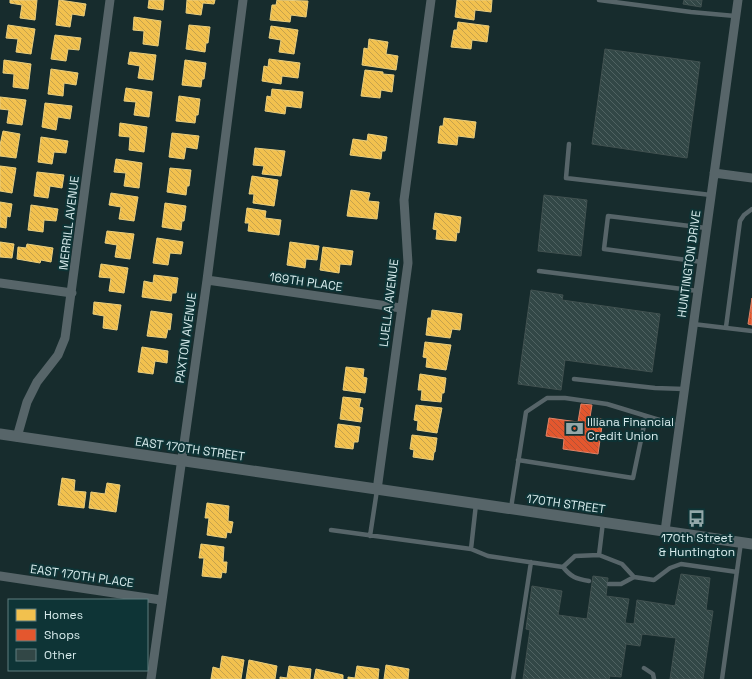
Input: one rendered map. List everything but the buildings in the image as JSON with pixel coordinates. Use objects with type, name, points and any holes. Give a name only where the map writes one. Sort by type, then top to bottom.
[{"type":"street","name":"MERRILL AVENUE","points":[[17,437],[27,402],[37,382],[58,355],[65,338],[110,0]]},
{"type":"street","name":"PAXTON AVENUE","points":[[151,679],[207,280],[243,0]]},
{"type":"street","name":"LUELLA AVENUE","points":[[377,490],[408,263],[404,200],[431,0]]},
{"type":"street","name":"HUNTINGTON DRIVE","points":[[664,531],[738,0]]},
{"type":"street","points":[[714,173],[752,178]]},
{"type":"street","name":"169TH PLACE","points":[[207,280],[401,308]]},
{"type":"street","points":[[0,283],[72,293]]},
{"type":"street","name":"EAST 170TH STREET","points":[[0,434],[377,490]]},
{"type":"street","name":"170TH STREET","points":[[377,490],[752,544]]},
{"type":"street","name":"EAST 170TH PLACE","points":[[0,576],[161,600]]},
{"type":"lane","points":[[599,0],[735,16]]},
{"type":"lane","points":[[569,144],[566,178],[711,195]]},
{"type":"lane","points":[[726,327],[740,221],[744,215],[752,209]]},
{"type":"lane","points":[[702,262],[604,249],[608,216],[706,228]]},
{"type":"lane","points":[[539,271],[698,291]]},
{"type":"lane","points":[[693,324],[752,331]]},
{"type":"lane","points":[[574,379],[655,388],[684,389]]},
{"type":"lane","points":[[511,509],[526,412],[547,398],[565,398],[608,404],[679,426]]},
{"type":"lane","points":[[518,460],[633,478],[646,416]]},
{"type":"lane","points":[[370,536],[377,490]]},
{"type":"lane","points":[[471,549],[476,504]]},
{"type":"lane","points":[[599,555],[603,522]]},
{"type":"lane","points":[[331,530],[471,549],[488,556],[562,567],[570,575],[577,579],[589,581]]},
{"type":"lane","points":[[722,679],[740,542]]},
{"type":"lane","points":[[562,567],[575,556],[599,555],[622,564],[634,577]]},
{"type":"lane","points":[[513,679],[531,562]]},
{"type":"lane","points":[[609,584],[621,584],[634,577],[654,580],[670,568],[681,564],[737,572]]},
{"type":"lane","points":[[644,668],[654,674],[654,679]]},
{"type":"place","name":"Illiana Financial Credit Union","points":[[574,429]]},
{"type":"place","name":"170th Street & Huntington","points":[[697,519]]}]
